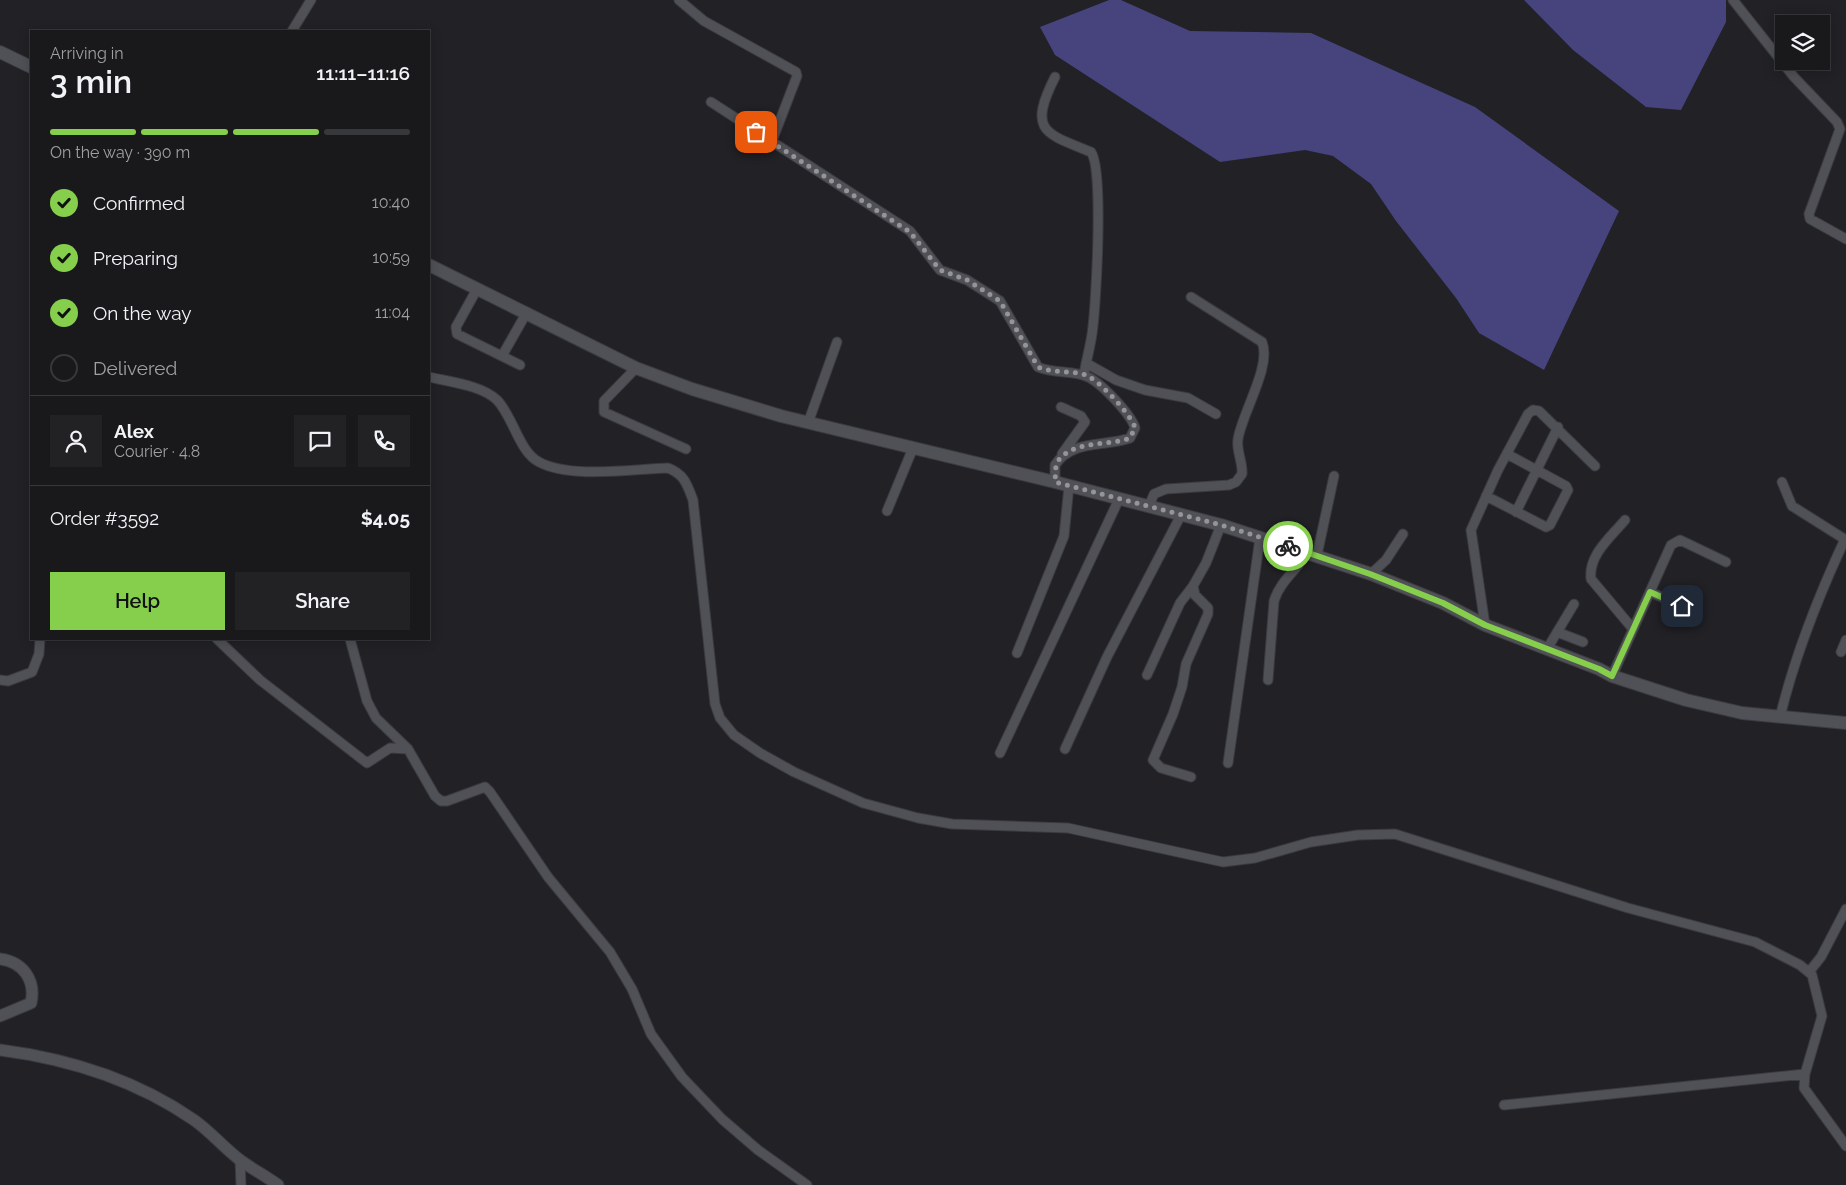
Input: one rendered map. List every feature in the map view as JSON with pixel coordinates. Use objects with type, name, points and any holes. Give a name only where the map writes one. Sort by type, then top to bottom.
[{"type":"main road","points":[[0,52],[30,67]]},
{"type":"main road","points":[[430,266],[527,312],[636,368],[692,389],[808,423],[1055,482],[1221,525],[1370,574],[1443,603],[1485,625],[1612,676],[1686,700],[1742,714],[1846,722]]},
{"type":"street","points":[[293,30],[311,0]]},
{"type":"street","points":[[679,0],[704,21],[796,72],[797,76],[772,142]]},
{"type":"street","points":[[1733,0],[1794,77],[1837,122],[1840,129],[1808,214],[1810,219],[1846,239]]},
{"type":"street","points":[[1055,77],[1046,95],[1041,123],[1044,129],[1056,139],[1091,152],[1096,164],[1099,196],[1094,305],[1092,335],[1084,375]]},
{"type":"street","points":[[711,102],[910,232],[940,270],[967,280],[1000,301],[1038,367],[1061,373],[1090,377],[1133,421],[1135,428],[1133,434],[1123,440],[1079,447],[1059,458]]},
{"type":"street","points":[[477,289],[456,331],[460,337],[520,365]]},
{"type":"street","points":[[1149,506],[1154,494],[1166,489],[1229,485],[1236,482],[1242,474],[1238,440],[1261,371],[1264,348],[1262,342],[1192,297]]},
{"type":"street","points":[[502,356],[527,312]]},
{"type":"street","points":[[808,423],[837,342]]},
{"type":"street","points":[[1086,363],[1116,380],[1145,390],[1188,398],[1216,414]]},
{"type":"street","points":[[636,368],[604,401],[604,412],[686,449]]},
{"type":"street","points":[[430,377],[476,390],[496,399],[506,412],[530,454],[538,462],[578,471],[668,468],[685,478],[693,500],[715,704],[720,718],[734,735],[760,753],[794,772],[855,799],[926,819],[952,824],[1068,828],[1223,862],[1255,858],[1311,842],[1358,835],[1395,834],[1628,908],[1755,942],[1810,972],[1812,975],[1822,1016],[1805,1074],[1804,1088],[1845,1143]]},
{"type":"street","points":[[1055,482],[1056,464],[1059,458],[1085,422],[1081,416],[1061,407]]},
{"type":"street","points":[[1485,625],[1471,530],[1486,496],[1528,414],[1533,410],[1539,411],[1558,427],[1596,466]]},
{"type":"street","points":[[1516,512],[1558,427]]},
{"type":"street","points":[[887,511],[913,448]]},
{"type":"street","points":[[1486,496],[1546,527],[1550,525],[1565,497],[1568,490],[1566,486],[1507,454]]},
{"type":"street","points":[[1268,680],[1274,601],[1277,590],[1300,564],[1312,554],[1334,476]]},
{"type":"street","points":[[1780,717],[1790,675],[1824,584],[1845,540],[1792,506],[1782,482]]},
{"type":"street","points":[[1017,653],[1064,536],[1069,486]]},
{"type":"street","points":[[1000,752],[1119,498]]},
{"type":"street","points":[[1065,749],[1107,656],[1182,515]]},
{"type":"street","points":[[1625,520],[1597,553],[1590,570],[1591,579],[1633,629]]},
{"type":"street","points":[[1147,675],[1180,603],[1193,586],[1206,562],[1221,525]]},
{"type":"street","points":[[1370,574],[1384,563],[1403,534]]},
{"type":"street","points":[[1228,763],[1260,538]]},
{"type":"street","points":[[1612,676],[1671,545],[1675,541],[1680,540],[1726,562]]},
{"type":"street","points":[[1191,777],[1161,768],[1153,760],[1182,687],[1186,664],[1208,614],[1208,608],[1195,595],[1193,586]]},
{"type":"street","points":[[1650,592],[1682,606]]},
{"type":"street","points":[[1547,649],[1574,604]]},
{"type":"street","points":[[1557,632],[1583,642]]},
{"type":"street","points":[[0,680],[8,681],[32,672],[39,654],[40,640]]},
{"type":"street","points":[[218,640],[260,680],[367,763],[390,748],[408,749]]},
{"type":"street","points":[[350,640],[367,701],[376,718],[408,749],[420,765],[426,783],[441,801],[485,787],[490,792],[548,877],[610,952],[632,989],[651,1034],[682,1077],[722,1119],[758,1150],[807,1185]]},
{"type":"street","points":[[1840,652],[1846,640]]},
{"type":"street","points":[[1810,972],[1821,957],[1846,909]]},
{"type":"street","points":[[0,959],[17,963],[26,971],[33,994],[31,1003],[0,1016]]},
{"type":"street","points":[[0,1050],[79,1065],[111,1076],[175,1107],[197,1122],[240,1160],[278,1185]]},
{"type":"street","points":[[1504,1104],[1805,1074]]},
{"type":"street","points":[[240,1160],[241,1185]]},
{"type":"shaded area","points":[[1109,0],[1121,0],[1190,31],[1311,33],[1475,107],[1619,211],[1544,370],[1479,333],[1456,298],[1396,221],[1371,184],[1333,156],[1305,150],[1220,162],[1055,55],[1040,27]]},
{"type":"shaded area","points":[[1524,0],[1726,0],[1726,22],[1681,110],[1646,107],[1573,50]]},
{"type":"way so far","points":[[756,132],[910,232],[916,237],[940,270],[967,280],[1000,301],[1032,360],[1038,367],[1044,370],[1090,377],[1124,410],[1133,421],[1135,428],[1130,438],[1089,444],[1079,447],[1059,458],[1056,464],[1055,482],[1221,525],[1288,546]]},
{"type":"route","points":[[1288,546],[1370,574],[1443,603],[1485,625],[1599,669],[1612,676],[1650,592],[1682,606]]}]
